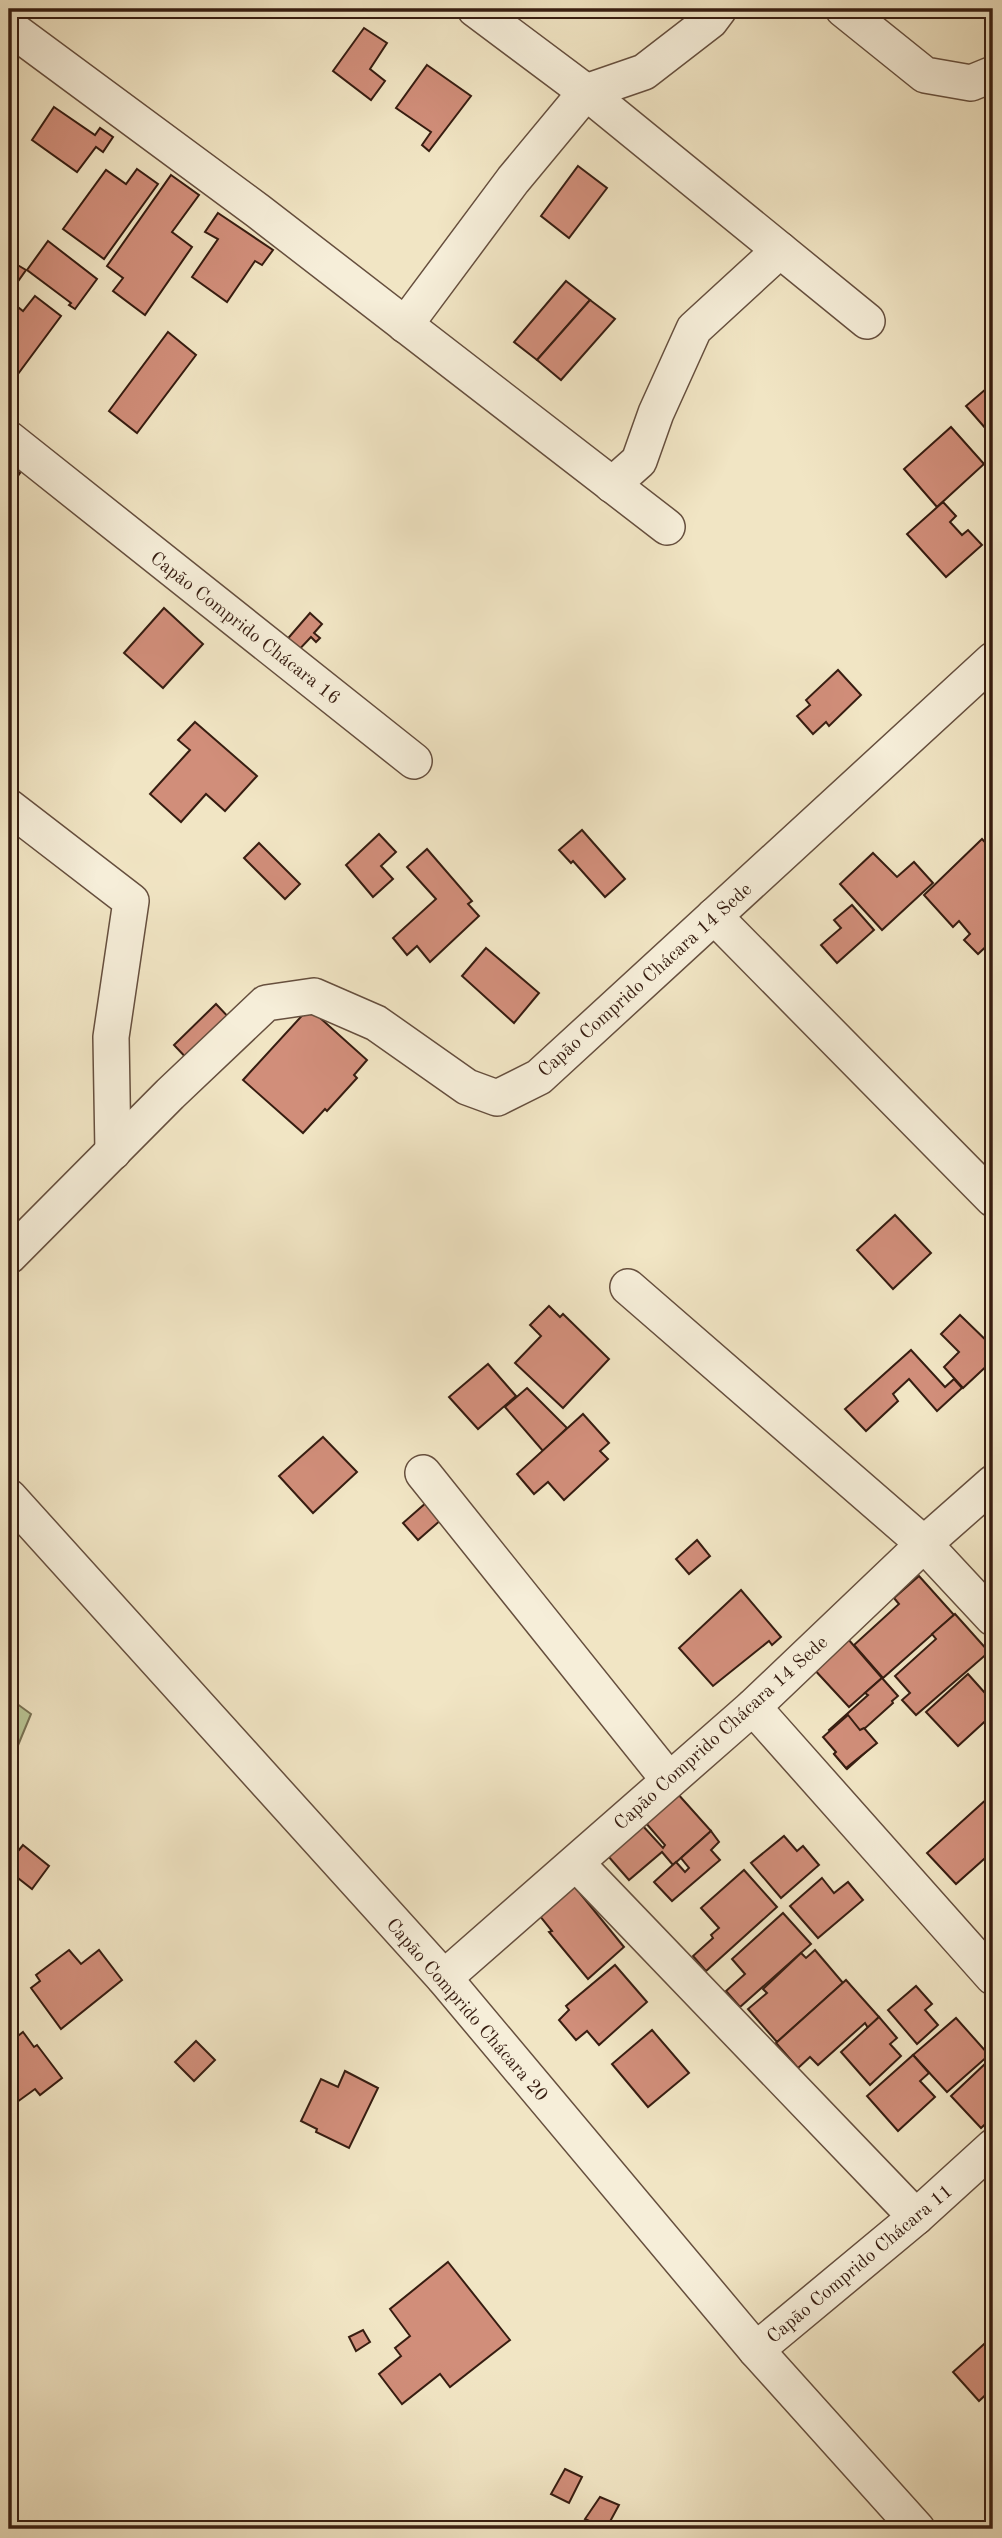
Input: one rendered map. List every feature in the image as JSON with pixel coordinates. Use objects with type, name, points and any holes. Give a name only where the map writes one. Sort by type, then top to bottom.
[{"type":"street","points":[[475,9],[586,92],[867,321]]},
{"type":"street","points":[[405,325],[513,180],[586,92],[644,72],[710,21],[719,9]]},
{"type":"street","points":[[843,9],[925,75],[971,83],[993,74]]},
{"type":"street","points":[[9,27],[258,211],[667,527]]},
{"type":"street","points":[[612,485],[639,461],[656,413],[694,329],[780,250]]},
{"type":"street","name":"Capão Comprido Chácara 16","points":[[9,439],[414,761]]},
{"type":"street","name":"Capão Comprido Chácara 14 Sede","points":[[9,1256],[266,1003],[314,996],[376,1023],[467,1087],[496,1098],[539,1077],[993,660]]},
{"type":"street","points":[[9,807],[131,901],[111,1037],[113,1152]]},
{"type":"street","points":[[714,916],[993,1199]]},
{"type":"street","points":[[628,1287],[924,1544],[993,1619]]},
{"type":"street","points":[[423,1473],[669,1780]]},
{"type":"street","name":"Capão Comprido Chácara 14 Sede","points":[[444,1978],[753,1707],[924,1544],[993,1483]]},
{"type":"street","name":"Capão Comprido Chácara 20","points":[[9,1497],[444,1978],[756,2350],[917,2529]]},
{"type":"street","points":[[753,1707],[993,1977]]},
{"type":"street","points":[[576,1863],[916,2217]]},
{"type":"street","name":"Capão Comprido Chácara 11","points":[[756,2350],[916,2217],[993,2147]]},
{"type":"green space","points":[[9,1698],[31,1714],[9,1767]]},
{"type":"building","points":[[364,28],[387,43],[370,69],[385,81],[371,100],[333,71]]},
{"type":"building","points":[[427,65],[471,96],[429,151],[422,145],[431,132],[396,108]]},
{"type":"building","points":[[54,107],[95,135],[100,128],[113,137],[103,152],[96,147],[77,172],[32,140]]},
{"type":"building","points":[[578,166],[607,188],[569,238],[541,216]]},
{"type":"building","points":[[137,169],[158,184],[104,259],[63,229],[106,170],[126,184]]},
{"type":"building","points":[[171,175],[199,195],[172,232],[192,247],[145,315],[113,291],[123,278],[107,266]]},
{"type":"building","points":[[218,213],[273,250],[262,265],[255,261],[227,302],[192,277],[218,239],[205,232]]},
{"type":"building","points":[[48,241],[97,279],[75,309],[69,305],[71,303],[27,270]]},
{"type":"building","points":[[9,260],[26,270],[9,294]]},
{"type":"building","points":[[566,281],[590,300],[537,360],[514,342]]},
{"type":"building","points":[[35,296],[61,316],[15,378],[9,372],[9,300],[23,311]]},
{"type":"building","points":[[590,300],[615,319],[561,380],[537,360]]},
{"type":"building","points":[[168,332],[196,355],[137,433],[109,411]]},
{"type":"building","points":[[993,383],[993,437],[966,406]]},
{"type":"building","points":[[951,427],[984,464],[937,507],[904,469]]},
{"type":"building","points":[[9,465],[20,473],[9,489]]},
{"type":"building","points":[[943,502],[956,516],[950,522],[962,535],[968,530],[982,545],[946,577],[907,534]]},
{"type":"building","points":[[164,608],[203,644],[163,688],[124,653]]},
{"type":"building","points":[[310,613],[322,624],[314,633],[320,638],[316,642],[311,637],[296,653],[284,643]]},
{"type":"building","points":[[838,670],[861,695],[829,726],[826,722],[813,734],[797,716],[810,705],[806,700]]},
{"type":"building","points":[[195,722],[257,776],[225,811],[206,794],[181,822],[150,794],[190,750],[178,740]]},
{"type":"building","points":[[582,830],[625,879],[605,897],[573,861],[571,863],[559,850]]},
{"type":"building","points":[[379,834],[396,852],[381,866],[393,879],[373,897],[346,865]]},
{"type":"building","points":[[982,839],[993,851],[993,940],[978,954],[964,940],[970,934],[959,921],[953,927],[924,895]]},
{"type":"building","points":[[259,843],[300,884],[285,899],[244,858]]},
{"type":"building","points":[[427,849],[472,901],[468,904],[479,916],[430,962],[417,946],[407,955],[393,938],[436,899],[407,867]]},
{"type":"building","points":[[873,853],[897,877],[914,862],[933,883],[882,930],[840,884]]},
{"type":"building","points":[[852,905],[874,930],[837,963],[821,945],[841,928],[834,920]]},
{"type":"building","points":[[486,948],[539,993],[514,1023],[462,976]]},
{"type":"building","points":[[216,1004],[234,1023],[192,1064],[174,1045]]},
{"type":"building","points":[[309,1008],[367,1060],[354,1075],[357,1078],[303,1133],[243,1080]]},
{"type":"building","points":[[895,1215],[931,1253],[893,1289],[857,1250]]},
{"type":"building","points":[[549,1306],[560,1317],[563,1314],[609,1359],[563,1408],[515,1363],[541,1336],[530,1325]]},
{"type":"building","points":[[960,1315],[993,1347],[993,1360],[963,1388],[944,1367],[959,1352],[941,1334]]},
{"type":"building","points":[[911,1350],[945,1387],[954,1379],[962,1388],[937,1411],[909,1379],[893,1394],[898,1401],[866,1431],[845,1409]]},
{"type":"building","points":[[488,1364],[516,1396],[478,1429],[449,1397]]},
{"type":"building","points":[[527,1388],[567,1428],[543,1451],[505,1407]]},
{"type":"building","points":[[583,1414],[609,1443],[600,1451],[608,1459],[564,1500],[548,1482],[534,1494],[517,1474]]},
{"type":"building","points":[[323,1437],[357,1472],[313,1513],[279,1476]]},
{"type":"building","points":[[427,1502],[442,1519],[418,1540],[403,1523]]},
{"type":"building","points":[[697,1540],[710,1556],[689,1574],[676,1559]]},
{"type":"building","points":[[919,1576],[954,1615],[883,1678],[854,1645],[899,1604],[894,1598]]},
{"type":"building","points":[[741,1590],[781,1637],[772,1645],[769,1641],[713,1686],[679,1648]]},
{"type":"building","points":[[955,1614],[989,1652],[916,1715],[902,1700],[910,1693],[895,1676],[936,1639],[932,1634]]},
{"type":"building","points":[[848,1639],[882,1678],[849,1707],[812,1667]]},
{"type":"building","points":[[968,1674],[993,1702],[993,1714],[958,1746],[926,1712]]},
{"type":"building","points":[[882,1678],[898,1696],[864,1729],[876,1743],[847,1769],[834,1754],[844,1746],[829,1730],[868,1695],[865,1693]]},
{"type":"building","points":[[848,1715],[860,1730],[864,1728],[877,1743],[846,1768],[823,1737]]},
{"type":"building","points":[[677,1793],[711,1831],[673,1865],[662,1852],[629,1880],[608,1856],[642,1825],[663,1848],[665,1845],[645,1822]]},
{"type":"building","points":[[989,1797],[993,1802],[993,1851],[956,1884],[927,1853]]},
{"type":"building","points":[[711,1831],[719,1842],[711,1850],[720,1860],[672,1901],[654,1882],[676,1862],[685,1872],[689,1868],[681,1858]]},
{"type":"building","points":[[784,1836],[797,1851],[803,1846],[819,1865],[781,1898],[751,1863]]},
{"type":"building","points":[[23,1845],[49,1866],[32,1889],[9,1871],[9,1862]]},
{"type":"building","points":[[744,1870],[777,1907],[706,1971],[693,1956],[713,1938],[711,1935],[719,1928],[701,1908]]},
{"type":"building","points":[[822,1878],[834,1893],[848,1882],[863,1900],[818,1938],[790,1906]]},
{"type":"building","points":[[574,1886],[624,1947],[588,1979],[549,1932],[552,1931],[539,1915]]},
{"type":"building","points":[[783,1913],[811,1944],[740,2007],[726,1991],[745,1974],[732,1959]]},
{"type":"building","points":[[69,1950],[81,1964],[99,1950],[122,1980],[61,2029],[31,1988],[40,1981],[36,1975]]},
{"type":"building","points":[[815,1950],[843,1983],[777,2042],[748,2009],[767,1993],[763,1989],[801,1953],[806,1958]]},
{"type":"building","points":[[615,1965],[647,2002],[599,2045],[587,2031],[576,2040],[559,2020],[569,2010],[566,2006]]},
{"type":"building","points":[[846,1980],[879,2017],[868,2028],[865,2023],[818,2065],[810,2057],[798,2068],[776,2043]]},
{"type":"building","points":[[916,1986],[932,2004],[925,2010],[938,2025],[917,2044],[888,2010]]},
{"type":"building","points":[[879,2017],[897,2038],[890,2044],[901,2056],[870,2085],[841,2052]]},
{"type":"building","points":[[956,2018],[989,2055],[947,2092],[913,2055]]},
{"type":"building","points":[[652,2030],[689,2073],[648,2107],[612,2064]]},
{"type":"building","points":[[23,2032],[34,2047],[37,2045],[62,2078],[40,2095],[35,2089],[13,2105],[9,2100],[9,2043]]},
{"type":"building","points":[[196,2041],[215,2060],[194,2081],[175,2062]]},
{"type":"building","points":[[913,2055],[929,2073],[920,2081],[935,2097],[898,2131],[867,2096]]},
{"type":"building","points":[[987,2062],[993,2068],[993,2117],[981,2128],[951,2096]]},
{"type":"building","points":[[345,2071],[378,2088],[349,2148],[316,2132],[317,2129],[301,2121],[321,2079],[338,2087]]},
{"type":"building","points":[[448,2262],[510,2340],[450,2387],[440,2374],[402,2404],[379,2374],[401,2356],[395,2348],[410,2336],[390,2309]]},
{"type":"building","points":[[363,2330],[370,2342],[356,2351],[349,2337]]},
{"type":"building","points":[[993,2336],[993,2388],[979,2401],[953,2372]]},
{"type":"building","points":[[565,2469],[582,2477],[569,2503],[551,2494]]},
{"type":"building","points":[[600,2497],[619,2505],[606,2529],[585,2519]]}]
